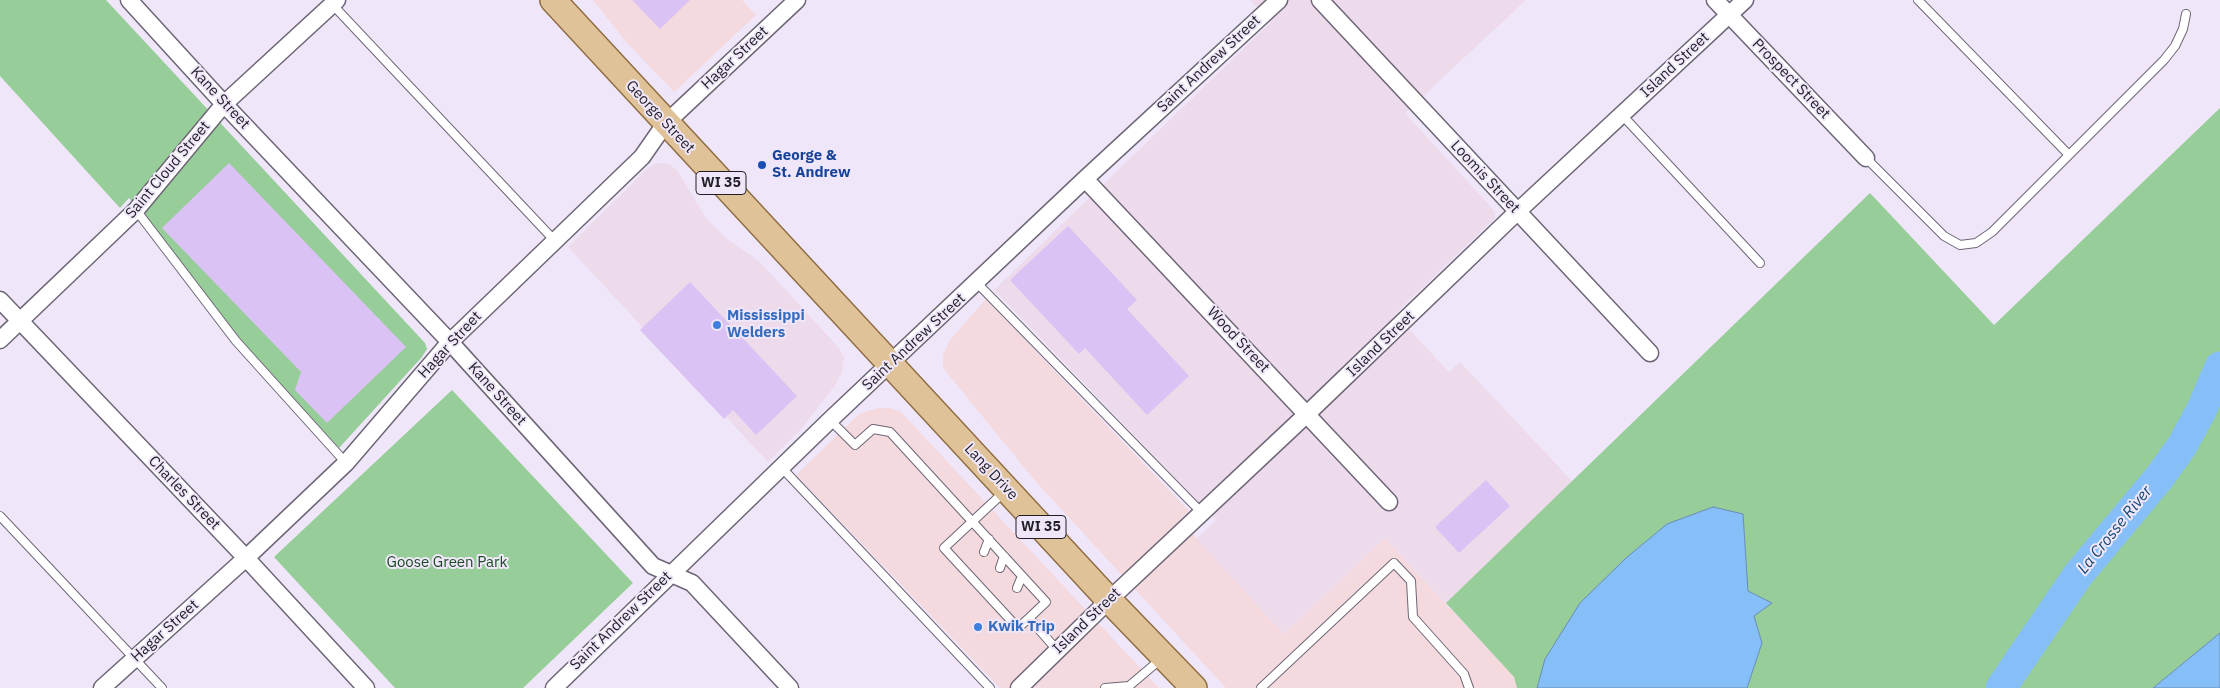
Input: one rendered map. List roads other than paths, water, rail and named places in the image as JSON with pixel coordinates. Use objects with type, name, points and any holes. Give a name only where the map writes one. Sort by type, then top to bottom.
[{"type":"main road","name":"George Street","points":[[553,0],[665,124],[891,364]]},
{"type":"main road","name":"Lang Drive","points":[[891,364],[1108,600],[1194,688]]},
{"type":"street","name":"Kane Street","points":[[129,0],[224,104],[450,342],[653,566],[692,583],[790,688]]},
{"type":"street","name":"Hagar Street","points":[[102,688],[246,558],[346,464],[450,342],[642,157],[665,124],[797,0]]},
{"type":"street","name":"Saint Andrew Street","points":[[554,688],[830,420],[1085,179],[1279,0]]},
{"type":"street","name":"Loomis Street","points":[[1320,0],[1650,353]]},
{"type":"street","name":"Prospect Street","points":[[1715,0],[1866,158]]},
{"type":"street","name":"Island Street","points":[[1021,687],[1108,600],[1745,0]]},
{"type":"street","name":"Saint Cloud Street","points":[[0,340],[136,210],[224,104],[332,2]]},
{"type":"street","name":"Wood Street","points":[[1085,179],[1389,502]]},
{"type":"street","name":"Charles Street","points":[[0,300],[246,558],[366,688]]},
{"type":"lane","points":[[1918,0],[2069,155]]},
{"type":"lane","points":[[332,2],[555,241]]},
{"type":"lane","points":[[1866,158],[1944,236],[1960,245],[1976,243],[1992,232],[2113,112],[2175,46],[2183,29],[2186,14]]},
{"type":"lane","points":[[1622,114],[1760,263]]},
{"type":"lane","points":[[136,210],[236,341],[346,464]]},
{"type":"lane","points":[[977,283],[1202,513]]},
{"type":"lane","points":[[830,420],[855,445],[873,429],[890,432],[972,522],[1046,602],[1018,628],[990,598],[975,577],[944,548],[972,522],[1007,489]]},
{"type":"lane","points":[[782,468],[990,688]]},
{"type":"lane","points":[[0,516],[162,688]]},
{"type":"lane","points":[[984,552],[988,539]]},
{"type":"lane","points":[[1000,568],[1004,556]]},
{"type":"lane","points":[[1262,688],[1394,563],[1411,581],[1412,616],[1464,674],[1469,688]]},
{"type":"lane","points":[[1017,588],[1022,576]]},
{"type":"lane","points":[[990,598],[993,588]]},
{"type":"lane","points":[[1007,617],[1010,607]]},
{"type":"lane","points":[[1029,618],[1057,650]]},
{"type":"lane","points":[[1105,688],[1129,686],[1163,657]]},
{"type":"water","points":[[1713,507],[1743,514],[1748,591],[1772,603],[1754,616],[1762,643],[1747,688],[1537,688],[1545,659],[1580,603],[1626,558],[1667,524]]},
{"type":"water","points":[[2220,633],[2220,688],[2153,688]]},
{"type":"waterway","name":"La Crosse River","points":[[2001,688],[2078,575],[2159,478],[2182,446],[2202,409],[2220,367]]},
{"type":"place","name":"George & St. Andrew","points":[[762,165]]},
{"type":"place","name":"Mississippi Welders","points":[[717,325]]},
{"type":"place","name":"Kwik Trip","points":[[978,627]]},
{"type":"park label","name":"Goose Green Park","points":[[447,563]]}]
